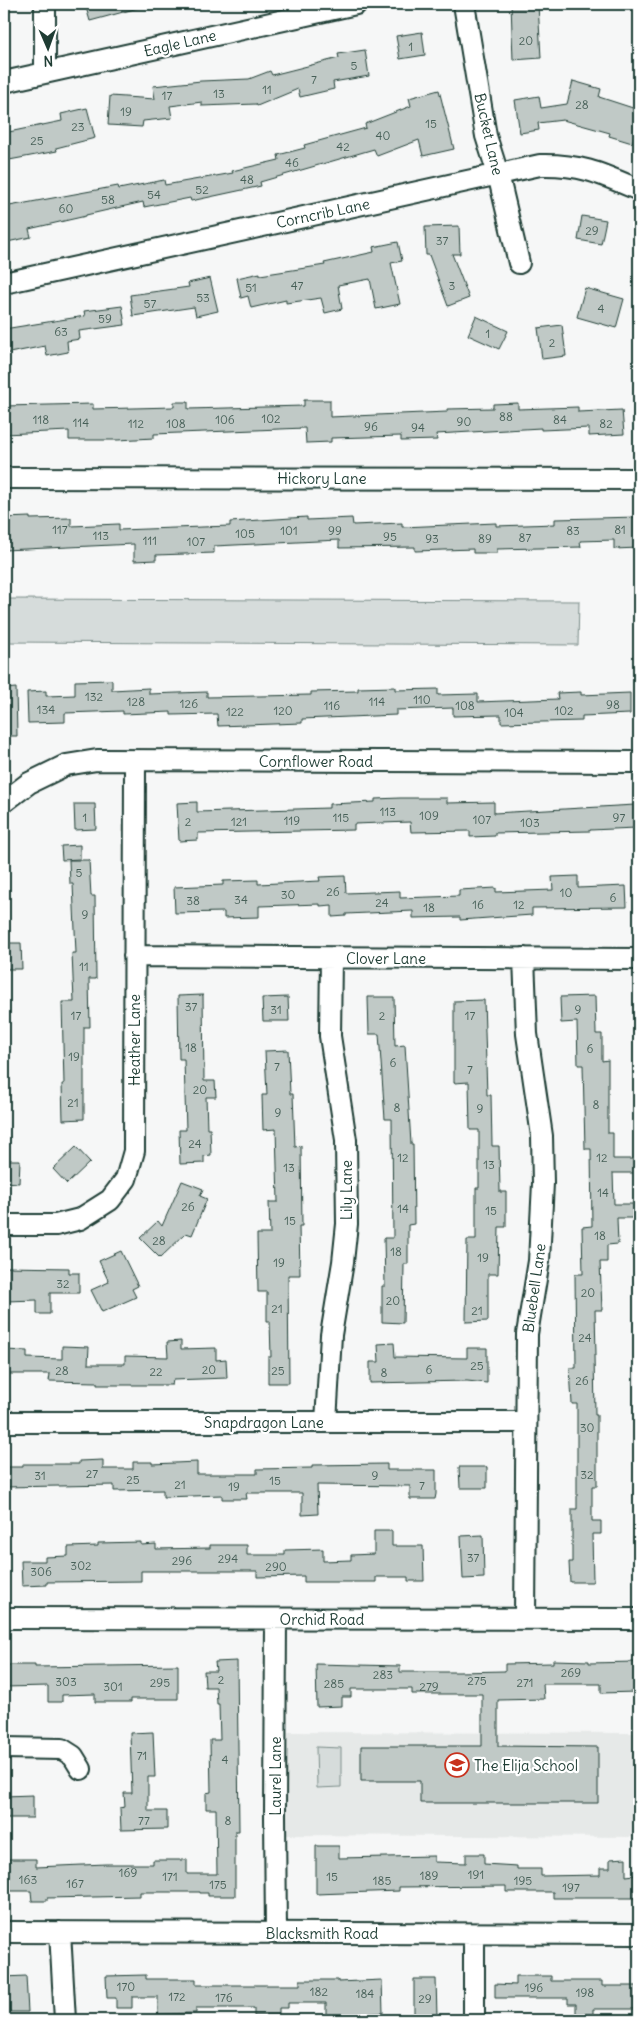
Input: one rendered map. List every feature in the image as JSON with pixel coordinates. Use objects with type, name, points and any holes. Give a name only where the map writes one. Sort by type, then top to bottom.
[{"type":"street","points":[[44,73],[45,4]]},
{"type":"street","name":"Eagle Lane","points":[[4,82],[356,4]]},
{"type":"street","name":"Bucket Lane","points":[[464,4],[486,136],[498,174],[520,263]]},
{"type":"street","name":"Corncrib Lane","points":[[4,284],[540,165],[562,164],[592,170],[639,190]]},
{"type":"street","name":"Hickory Lane","points":[[4,478],[639,479]]},
{"type":"street","name":"Cornflower Road","points":[[4,802],[29,783],[66,765],[97,760],[639,762]]},
{"type":"street","name":"Heather Lane","points":[[4,1225],[56,1225],[80,1219],[110,1200],[126,1179],[134,1150],[135,760]]},
{"type":"street","name":"Clover Lane","points":[[134,956],[639,958]]},
{"type":"street","name":"Lily Lane","points":[[326,1422],[331,1335],[347,1224],[346,1140],[330,1036],[331,958]]},
{"type":"street","name":"Bluebell Lane","points":[[524,958],[527,1034],[542,1136],[543,1183],[539,1261],[527,1334],[525,1422],[526,1619]]},
{"type":"street","name":"Snapdragon Lane","points":[[4,1422],[525,1422]]},
{"type":"street","name":"Orchid Road","points":[[4,1618],[639,1619]]},
{"type":"street","name":"Laurel Lane","points":[[276,1619],[276,1933]]},
{"type":"street","points":[[4,1748],[62,1749],[74,1756],[81,1770]]},
{"type":"street","name":"Blacksmith Road","points":[[4,1932],[639,1934]]},
{"type":"street","points":[[60,1932],[65,2020]]},
{"type":"street","points":[[474,1934],[474,2020]]},
{"type":"shaded area","points":[[4,599],[579,601],[578,645],[4,642]]},
{"type":"shaded area","name":"The Elija School","points":[[275,1732],[639,1733],[639,1837],[274,1835]]},
{"type":"shaded area","points":[[316,1747],[341,1748],[341,1787],[317,1788]]},
{"type":"building","points":[[85,4],[138,4],[138,8],[90,21]]},
{"type":"building","points":[[511,4],[538,4],[541,58],[513,60]]},
{"type":"building","points":[[422,32],[425,55],[400,59],[396,36]]},
{"type":"building","points":[[365,50],[369,76],[333,82],[334,89],[300,97],[298,89],[257,106],[256,104],[202,106],[202,102],[170,106],[172,118],[143,121],[142,127],[108,125],[110,96],[155,99],[153,86],[249,79],[270,71],[272,75],[339,58],[338,54]]},
{"type":"building","points":[[573,81],[601,89],[599,97],[639,110],[639,122],[632,143],[609,136],[610,133],[563,120],[538,123],[539,130],[520,133],[515,100],[539,96],[541,108],[567,104]]},
{"type":"building","points":[[439,90],[454,149],[423,156],[419,140],[377,156],[374,149],[260,182],[261,186],[191,201],[190,198],[144,207],[143,202],[29,229],[31,237],[7,242],[4,225],[4,207],[118,186],[119,189],[164,180],[165,185],[233,173],[232,171],[279,160],[278,155],[305,148],[304,145],[366,128],[365,124],[411,106],[409,98]]},
{"type":"building","points":[[87,108],[95,138],[56,148],[57,151],[4,161],[4,133],[62,121],[61,114]]},
{"type":"building","points":[[582,216],[606,220],[601,244],[578,240]]},
{"type":"building","points":[[459,226],[460,254],[452,254],[469,298],[448,306],[429,255],[426,255],[425,227]]},
{"type":"building","points":[[398,242],[402,261],[391,263],[400,304],[376,309],[370,279],[338,285],[342,309],[325,313],[321,298],[286,303],[286,300],[251,308],[248,296],[241,298],[237,278],[260,273],[260,275],[325,265],[324,263],[374,252],[373,247]]},
{"type":"building","points":[[210,278],[218,311],[196,316],[194,307],[133,316],[130,295],[189,287],[188,283]]},
{"type":"building","points":[[585,288],[624,299],[616,328],[577,317]]},
{"type":"building","points":[[122,306],[125,325],[79,331],[80,339],[67,341],[68,352],[47,356],[45,346],[4,354],[4,329],[85,316],[84,311]]},
{"type":"building","points":[[476,316],[508,331],[499,349],[468,335]]},
{"type":"building","points":[[562,325],[566,356],[542,359],[538,328]]},
{"type":"building","points":[[304,400],[330,400],[330,417],[447,412],[447,409],[493,408],[493,404],[518,403],[518,409],[578,407],[578,412],[622,410],[624,434],[589,436],[589,428],[541,430],[541,428],[436,434],[437,440],[401,441],[401,436],[331,438],[331,442],[306,443],[305,428],[154,434],[154,438],[118,440],[69,440],[69,431],[4,434],[4,406],[93,404],[93,409],[174,407],[174,402],[188,402],[188,409],[304,406]]},
{"type":"building","points":[[30,517],[30,519],[71,518],[71,526],[119,524],[119,530],[230,526],[230,522],[307,517],[307,520],[352,518],[353,525],[402,523],[402,527],[496,523],[496,526],[555,524],[555,519],[638,517],[639,548],[614,549],[614,540],[580,541],[581,547],[497,549],[497,553],[473,553],[473,549],[415,551],[415,547],[339,548],[339,540],[214,546],[214,553],[156,555],[156,560],[134,561],[134,544],[4,550],[4,518]]},
{"type":"building","points":[[112,680],[112,690],[149,688],[149,694],[207,692],[207,697],[311,695],[311,692],[358,691],[358,688],[395,687],[395,690],[438,689],[438,695],[478,694],[478,702],[558,699],[557,693],[581,692],[581,695],[630,693],[630,714],[582,716],[582,721],[501,723],[501,715],[453,716],[453,708],[396,710],[396,715],[302,719],[302,723],[218,726],[217,714],[171,715],[171,712],[123,714],[123,711],[65,713],[65,722],[28,723],[27,692],[46,691],[46,696],[75,695],[75,681]]},
{"type":"building","points":[[16,688],[17,736],[4,736],[4,689]]},
{"type":"building","points":[[447,798],[447,803],[494,802],[494,813],[635,805],[636,828],[495,833],[495,836],[470,837],[470,831],[411,832],[410,822],[354,824],[354,830],[198,833],[198,840],[179,841],[177,803],[197,802],[197,812],[329,808],[329,804],[375,802],[375,799]]},
{"type":"building","points":[[74,804],[95,804],[96,829],[75,830]]},
{"type":"building","points":[[80,845],[80,859],[62,860],[61,846]]},
{"type":"building","points":[[69,860],[89,860],[91,896],[95,896],[96,979],[89,979],[90,1027],[84,1027],[84,1119],[63,1120],[62,1002],[74,1002],[72,953],[76,953],[73,884],[70,884]]},
{"type":"building","points":[[345,876],[346,893],[400,891],[400,898],[459,896],[459,890],[496,888],[496,892],[553,890],[552,877],[578,876],[578,888],[626,886],[627,907],[532,908],[532,915],[460,920],[460,917],[413,918],[413,911],[346,914],[346,916],[332,917],[332,905],[320,906],[320,904],[259,906],[259,917],[224,918],[224,912],[175,913],[174,887],[223,885],[223,881],[258,880],[258,884],[320,881],[319,877]]},
{"type":"building","points":[[4,943],[21,943],[22,969],[4,969]]},
{"type":"building","points":[[203,995],[204,1081],[215,1081],[216,1097],[206,1097],[207,1129],[210,1129],[211,1155],[204,1156],[204,1163],[180,1164],[179,1130],[186,1130],[184,1059],[179,1059],[178,996]]},
{"type":"building","points":[[595,996],[596,1034],[602,1034],[602,1061],[608,1060],[608,1133],[613,1133],[613,1159],[639,1159],[639,1173],[613,1173],[614,1204],[639,1204],[639,1218],[617,1218],[618,1244],[607,1245],[607,1262],[600,1262],[602,1310],[595,1310],[596,1355],[594,1355],[595,1415],[597,1415],[597,1486],[592,1486],[592,1521],[601,1521],[601,1534],[592,1534],[593,1582],[570,1582],[569,1562],[572,1562],[572,1509],[577,1509],[577,1404],[572,1404],[570,1368],[576,1368],[575,1274],[583,1274],[582,1227],[592,1226],[591,1149],[585,1149],[583,1065],[578,1065],[577,1022],[561,1023],[560,997]]},
{"type":"building","points":[[288,997],[289,1021],[263,1021],[262,998]]},
{"type":"building","points":[[368,997],[394,997],[395,1046],[405,1045],[411,1144],[413,1144],[414,1224],[408,1225],[408,1264],[404,1264],[403,1323],[382,1322],[382,1286],[385,1286],[384,1238],[393,1238],[392,1119],[385,1119],[379,1034],[369,1034]]},
{"type":"building","points":[[484,1000],[487,1095],[491,1095],[492,1146],[499,1146],[500,1192],[506,1192],[506,1227],[499,1227],[498,1274],[488,1274],[488,1321],[466,1322],[467,1240],[476,1240],[476,1188],[479,1188],[479,1130],[470,1130],[469,1082],[454,1083],[454,1001]]},
{"type":"building","points":[[288,1050],[290,1094],[293,1094],[295,1147],[301,1146],[302,1226],[299,1226],[300,1275],[288,1275],[289,1383],[268,1383],[268,1357],[271,1357],[270,1321],[267,1321],[267,1292],[258,1292],[257,1234],[270,1234],[269,1202],[278,1202],[276,1129],[263,1130],[262,1095],[267,1095],[265,1051]]},
{"type":"building","points":[[76,1147],[90,1162],[67,1184],[53,1169]]},
{"type":"building","points":[[4,1160],[20,1160],[19,1183],[4,1182]]},
{"type":"building","points":[[182,1181],[203,1189],[200,1196],[207,1199],[192,1235],[186,1233],[160,1258],[140,1238],[158,1221],[162,1226]]},
{"type":"building","points":[[121,1251],[138,1286],[132,1289],[136,1297],[102,1312],[91,1290],[109,1282],[99,1261]]},
{"type":"building","points":[[6,1267],[69,1268],[69,1273],[79,1273],[79,1293],[50,1293],[50,1314],[37,1314],[37,1300],[6,1301]]},
{"type":"building","points":[[181,1341],[181,1349],[216,1348],[216,1360],[226,1359],[227,1378],[173,1380],[172,1385],[97,1385],[97,1382],[49,1381],[50,1374],[4,1374],[4,1350],[27,1351],[27,1358],[62,1359],[62,1346],[89,1347],[88,1364],[125,1364],[125,1356],[168,1357],[167,1342]]},
{"type":"building","points":[[394,1343],[395,1357],[467,1358],[467,1348],[487,1348],[487,1383],[467,1381],[370,1383],[370,1362],[379,1362],[378,1344]]},
{"type":"building","points":[[103,1460],[103,1469],[133,1469],[133,1462],[152,1462],[152,1464],[197,1462],[197,1474],[257,1474],[257,1469],[312,1468],[312,1465],[387,1464],[387,1470],[436,1470],[436,1494],[435,1499],[410,1499],[410,1486],[317,1485],[318,1514],[302,1515],[302,1493],[246,1493],[247,1499],[222,1499],[222,1495],[163,1497],[163,1490],[114,1491],[114,1485],[4,1487],[4,1467],[23,1467],[23,1464],[79,1464],[79,1461]]},
{"type":"building","points":[[459,1467],[487,1467],[487,1488],[460,1488]]},
{"type":"building","points":[[374,1531],[392,1531],[392,1546],[423,1546],[424,1581],[408,1581],[408,1577],[376,1577],[376,1582],[304,1582],[304,1576],[257,1577],[257,1571],[141,1571],[141,1581],[47,1582],[47,1585],[22,1586],[21,1561],[45,1561],[45,1557],[68,1556],[68,1547],[98,1546],[98,1543],[141,1542],[141,1545],[156,1544],[156,1549],[210,1548],[210,1545],[247,1545],[247,1555],[285,1555],[285,1550],[323,1549],[323,1561],[351,1560],[351,1555],[374,1554]]},
{"type":"building","points":[[483,1535],[484,1578],[463,1579],[461,1536]]},
{"type":"building","points":[[553,1660],[589,1661],[589,1663],[635,1662],[636,1692],[601,1693],[601,1684],[543,1684],[544,1699],[498,1700],[498,1746],[598,1747],[598,1803],[420,1803],[420,1781],[361,1781],[361,1746],[482,1746],[482,1694],[412,1694],[412,1689],[351,1689],[351,1697],[342,1697],[342,1706],[317,1707],[316,1664],[400,1666],[400,1672],[459,1672],[505,1671],[505,1664],[553,1663]]},
{"type":"building","points":[[237,1661],[239,1831],[235,1831],[235,1896],[208,1896],[208,1893],[200,1892],[140,1892],[140,1896],[47,1898],[47,1901],[32,1901],[31,1891],[9,1891],[8,1859],[36,1859],[36,1867],[153,1864],[153,1860],[187,1860],[187,1874],[217,1874],[216,1809],[206,1809],[206,1793],[211,1792],[210,1740],[220,1740],[219,1704],[217,1704],[216,1687],[205,1687],[204,1671],[216,1671],[215,1662]]},
{"type":"building","points":[[4,1665],[35,1665],[35,1667],[178,1665],[178,1699],[131,1699],[131,1702],[95,1702],[95,1694],[62,1695],[62,1702],[48,1702],[48,1686],[4,1687]]},
{"type":"building","points":[[153,1732],[155,1777],[148,1777],[148,1811],[167,1811],[167,1829],[121,1830],[120,1808],[125,1807],[124,1793],[132,1793],[130,1733]]},
{"type":"building","points":[[33,1795],[33,1818],[4,1818],[4,1796]]},
{"type":"building","points":[[316,1846],[339,1846],[339,1858],[434,1856],[434,1862],[466,1863],[466,1854],[484,1854],[484,1864],[517,1866],[517,1869],[541,1869],[541,1876],[600,1875],[600,1868],[610,1868],[610,1859],[626,1858],[626,1876],[635,1875],[636,1898],[553,1898],[553,1892],[506,1892],[506,1886],[399,1887],[399,1891],[316,1894]]},
{"type":"building","points":[[146,1975],[146,1979],[196,1979],[196,1985],[300,1985],[300,1980],[338,1980],[338,1982],[382,1980],[383,2013],[326,2015],[326,2003],[288,2003],[288,2008],[279,2008],[279,2016],[254,2016],[254,2008],[196,2008],[196,2013],[158,2014],[158,1997],[132,1997],[132,2008],[116,2008],[116,1998],[107,1998],[106,1976]]},
{"type":"building","points":[[26,1976],[28,2012],[4,2012],[4,1977]]},
{"type":"building","points":[[516,1976],[551,1976],[551,1981],[602,1981],[602,1986],[639,1986],[639,2009],[593,2009],[593,2014],[576,2014],[576,2004],[568,2004],[568,1998],[495,1998],[495,1984],[516,1985]]},
{"type":"building","points":[[414,1979],[436,1979],[437,2017],[432,2017],[432,2020],[419,2020],[419,2017],[414,2017]]},
{"type":"place","name":"The Elija School","points":[[457,1765]]}]
